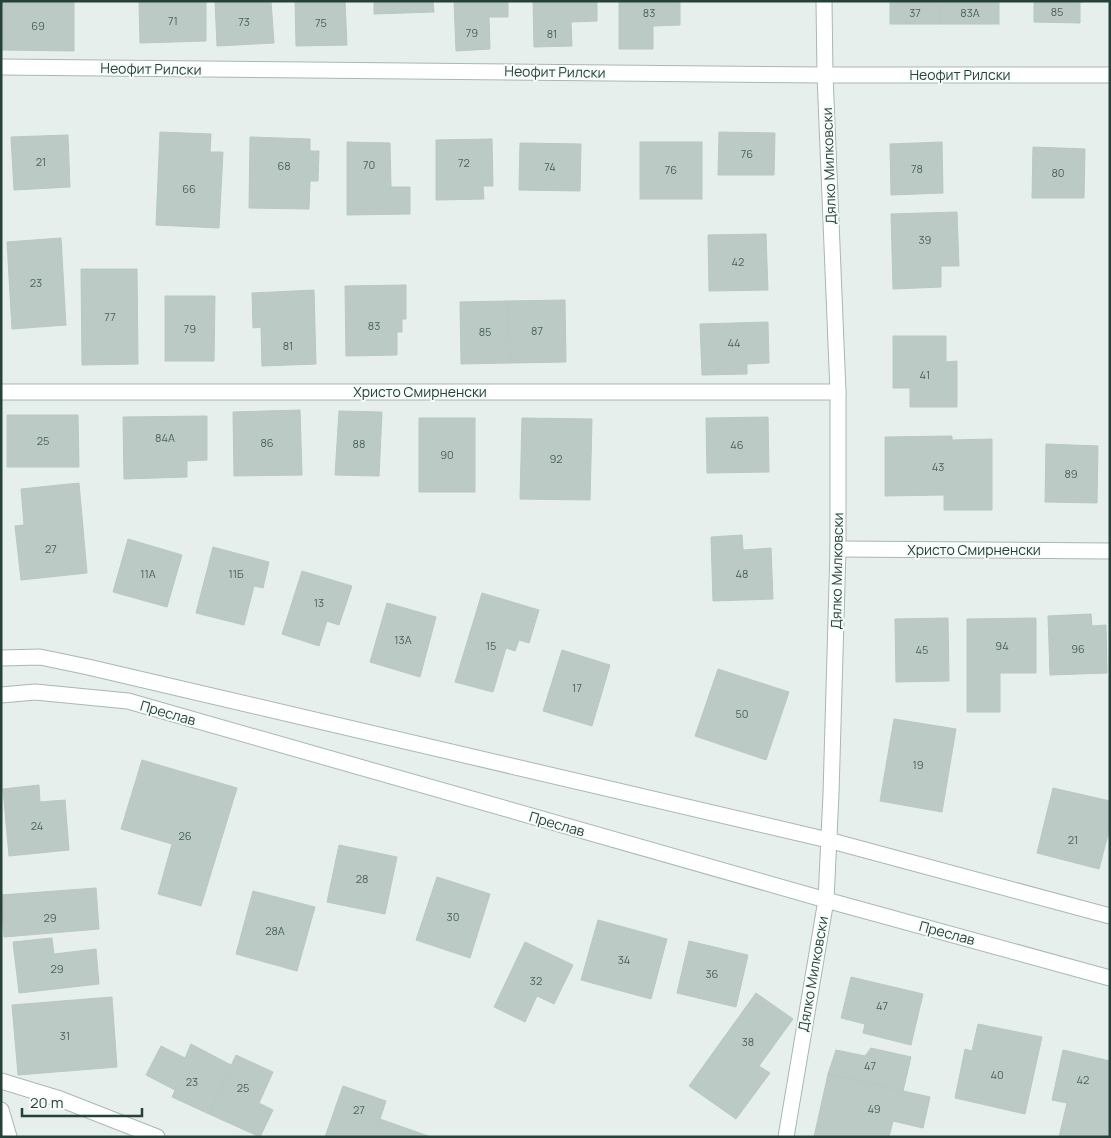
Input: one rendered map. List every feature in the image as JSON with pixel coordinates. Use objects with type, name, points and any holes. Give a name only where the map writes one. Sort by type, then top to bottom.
[{"type":"street","name":"Дялко Милковски","points":[[786,1137],[826,900],[832,784],[838,550],[838,392],[825,75],[824,1]]},
{"type":"street","name":"Неофит Рилски","points":[[1,68],[825,75],[1110,75]]},
{"type":"street","name":"Христо Смирненски","points":[[1,392],[838,392]]},
{"type":"street","name":"Христо Смирненски","points":[[838,550],[1110,551]]},
{"type":"street","name":"Преслав","points":[[1,658],[40,657],[88,667],[828,840],[1110,916]]},
{"type":"street","name":"Преслав","points":[[1,695],[35,692],[128,701],[826,900],[1110,978]]},
{"type":"street","points":[[1,1081],[60,1098],[157,1137]]},
{"type":"street","points":[[1,1110],[9,1137]]},
{"type":"building","points":[[2,1],[74,1],[74,51],[1,50]]},
{"type":"building","points":[[139,1],[206,1],[206,41],[140,43]]},
{"type":"building","points":[[215,1],[271,1],[274,43],[217,46]]},
{"type":"building","points":[[295,1],[345,1],[347,45],[296,46]]},
{"type":"building","points":[[374,1],[433,1],[434,12],[374,14]]},
{"type":"building","points":[[454,1],[508,1],[508,17],[489,17],[490,49],[456,51]]},
{"type":"building","points":[[533,1],[597,1],[597,21],[571,22],[572,46],[534,47]]},
{"type":"building","points":[[619,1],[680,1],[680,25],[653,26],[653,49],[619,49]]},
{"type":"building","points":[[890,1],[941,1],[941,24],[890,24]]},
{"type":"building","points":[[941,1],[999,1],[999,24],[941,24]]},
{"type":"building","points":[[1034,1],[1093,1],[1080,2],[1080,23],[1034,22]]},
{"type":"building","points":[[160,132],[211,134],[210,152],[223,152],[219,228],[156,225]]},
{"type":"building","points":[[719,132],[775,133],[774,175],[718,175]]},
{"type":"building","points":[[68,135],[70,187],[14,190],[11,137]]},
{"type":"building","points":[[250,137],[310,139],[310,151],[319,151],[318,181],[310,181],[309,209],[249,208]]},
{"type":"building","points":[[492,139],[493,186],[483,186],[484,199],[436,200],[436,140]]},
{"type":"building","points":[[347,142],[390,143],[391,187],[410,187],[410,214],[347,215]]},
{"type":"building","points":[[640,142],[702,142],[702,199],[640,199]]},
{"type":"building","points":[[942,142],[943,193],[891,195],[890,144]]},
{"type":"building","points":[[520,143],[581,144],[580,191],[519,190]]},
{"type":"building","points":[[1033,147],[1085,149],[1084,198],[1032,198]]},
{"type":"building","points":[[957,212],[959,266],[941,266],[941,287],[893,289],[891,214]]},
{"type":"building","points":[[766,234],[768,290],[709,291],[708,235]]},
{"type":"building","points":[[61,238],[66,325],[12,329],[7,242]]},
{"type":"building","points":[[81,269],[137,269],[138,364],[82,365]]},
{"type":"building","points":[[406,285],[406,319],[402,319],[402,332],[397,332],[397,355],[346,356],[345,286]]},
{"type":"building","points":[[314,290],[316,364],[262,366],[261,327],[253,328],[252,293]]},
{"type":"building","points":[[165,296],[215,296],[214,361],[165,361]]},
{"type":"building","points":[[565,300],[566,362],[510,363],[508,301]]},
{"type":"building","points":[[508,301],[510,363],[461,364],[460,302]]},
{"type":"building","points":[[768,322],[769,363],[747,364],[747,374],[702,375],[700,324]]},
{"type":"building","points":[[893,336],[946,336],[946,362],[957,361],[957,407],[910,407],[910,388],[893,388]]},
{"type":"building","points":[[300,410],[302,475],[234,476],[233,412]]},
{"type":"building","points":[[339,411],[382,412],[379,476],[335,475]]},
{"type":"building","points":[[7,415],[78,415],[79,467],[7,467]]},
{"type":"building","points":[[207,416],[207,460],[187,461],[187,477],[124,479],[123,417]]},
{"type":"building","points":[[768,417],[769,472],[707,473],[706,418]]},
{"type":"building","points":[[419,418],[475,418],[475,492],[419,492]]},
{"type":"building","points":[[522,418],[592,419],[590,500],[520,499]]},
{"type":"building","points":[[952,436],[952,440],[992,439],[992,510],[944,510],[944,495],[885,496],[885,437]]},
{"type":"building","points":[[1046,444],[1098,446],[1097,503],[1045,502]]},
{"type":"building","points":[[79,483],[87,573],[21,580],[15,526],[24,525],[21,489]]},
{"type":"building","points":[[742,535],[743,550],[771,548],[773,599],[713,601],[711,537]]},
{"type":"building","points":[[128,539],[182,555],[167,607],[113,592]]},
{"type":"building","points":[[213,547],[269,562],[263,588],[254,586],[244,625],[196,613]]},
{"type":"building","points":[[302,571],[352,586],[339,625],[327,621],[319,646],[282,634]]},
{"type":"building","points":[[482,593],[539,610],[529,643],[519,640],[515,651],[506,648],[493,692],[455,682]]},
{"type":"building","points":[[387,603],[436,617],[420,677],[370,662]]},
{"type":"building","points":[[1091,614],[1092,626],[1106,625],[1107,673],[1050,675],[1048,616]]},
{"type":"building","points":[[948,618],[949,681],[896,682],[895,619]]},
{"type":"building","points":[[1036,618],[1036,673],[1000,673],[1000,712],[967,712],[967,619]]},
{"type":"building","points":[[562,650],[610,665],[592,726],[543,711]]},
{"type":"building","points":[[718,669],[789,692],[766,760],[695,736]]},
{"type":"building","points":[[894,719],[956,729],[942,812],[880,801]]},
{"type":"building","points":[[142,760],[237,788],[201,906],[158,894],[172,844],[121,829]]},
{"type":"building","points":[[39,785],[40,802],[65,800],[69,850],[9,856],[3,789]]},
{"type":"building","points":[[1053,788],[1110,801],[1110,827],[1099,869],[1037,853]]},
{"type":"building","points":[[339,845],[397,857],[385,914],[327,902]]},
{"type":"building","points":[[437,877],[490,894],[470,958],[416,940]]},
{"type":"building","points":[[96,888],[99,929],[4,937],[1,895]]},
{"type":"building","points":[[253,891],[315,907],[297,971],[236,954]]},
{"type":"building","points":[[598,920],[667,939],[651,999],[581,980]]},
{"type":"building","points":[[52,938],[54,954],[96,949],[99,984],[19,993],[13,942]]},
{"type":"building","points":[[689,941],[748,955],[736,1007],[677,993]]},
{"type":"building","points":[[525,942],[573,965],[554,1004],[537,996],[525,1022],[494,1007]]},
{"type":"building","points":[[851,977],[923,994],[911,1045],[863,1033],[865,1024],[841,1018]]},
{"type":"building","points":[[756,993],[793,1019],[759,1066],[770,1073],[736,1119],[689,1086]]},
{"type":"building","points":[[112,997],[117,1067],[18,1075],[12,1005]]},
{"type":"building","points":[[978,1024],[1042,1037],[1025,1114],[955,1098],[965,1049],[972,1051]]},
{"type":"building","points":[[191,1044],[231,1065],[209,1114],[172,1097],[175,1090],[146,1075],[161,1046],[185,1058]]},
{"type":"building","points":[[871,1048],[911,1057],[903,1091],[828,1074],[836,1050],[865,1056]]},
{"type":"building","points":[[1063,1050],[1110,1061],[1110,1137],[1059,1137],[1067,1103],[1052,1100]]},
{"type":"building","points":[[236,1055],[273,1072],[259,1103],[273,1110],[260,1137],[209,1114]]},
{"type":"building","points":[[828,1074],[930,1097],[923,1128],[893,1121],[889,1137],[814,1137]]},
{"type":"building","points":[[343,1086],[386,1101],[374,1137],[325,1137]]},
{"type":"building","points":[[380,1119],[431,1137],[374,1137]]}]
